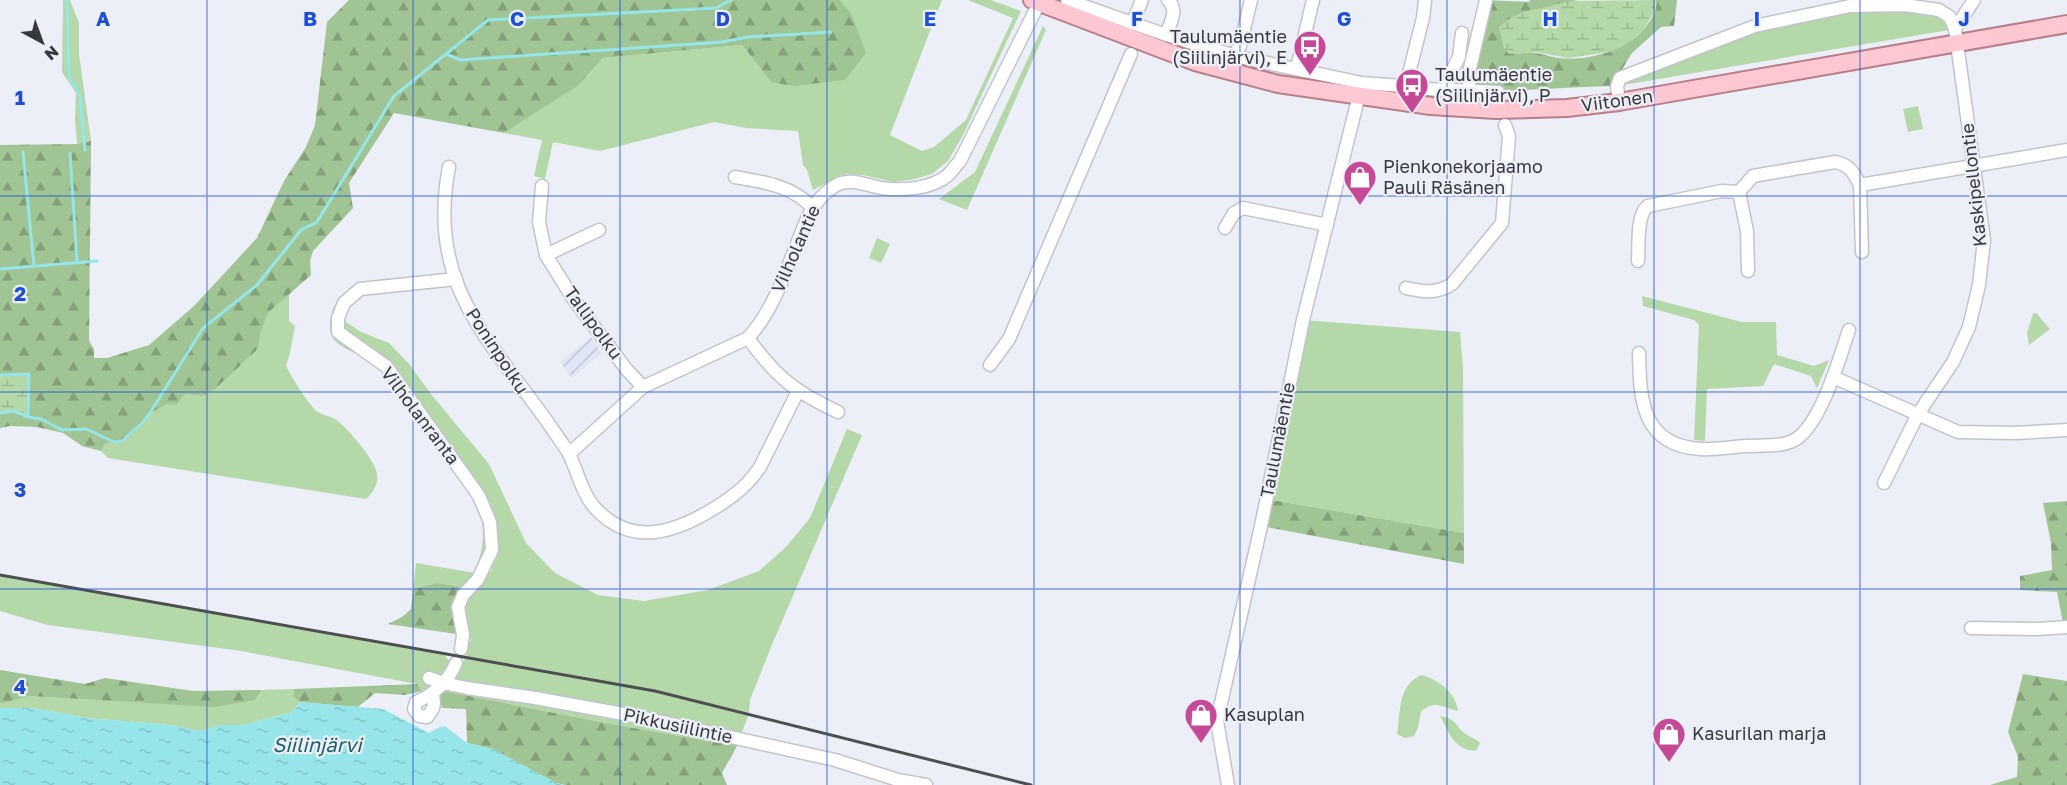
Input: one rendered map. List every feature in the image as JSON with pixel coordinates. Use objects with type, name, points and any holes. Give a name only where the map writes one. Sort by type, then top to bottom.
[{"type":"main road","name":"Viitonen","points":[[1035,1],[1195,62],[1278,84],[1361,90],[1431,106],[1496,110],[1567,108],[1619,102],[1956,37],[2067,24]]},
{"type":"street","points":[[1067,0],[1166,35],[1234,55],[1297,68],[1361,90],[1406,85],[1427,89],[1498,92],[1496,110]]},
{"type":"street","points":[[1132,24],[1142,0]]},
{"type":"street","points":[[1166,35],[1175,10],[1168,0]]},
{"type":"street","points":[[1234,55],[1240,46],[1251,0]]},
{"type":"street","points":[[1297,68],[1313,0]]},
{"type":"street","points":[[1406,85],[1423,18],[1425,0]]},
{"type":"street","points":[[1469,91],[1470,68],[1486,0]]},
{"type":"street","points":[[1956,37],[1974,0]]},
{"type":"street","name":"Vilholantie","points":[[569,454],[643,387],[748,338],[758,327],[770,306],[812,207],[835,185],[855,182],[880,188],[906,190],[946,176],[960,160],[1035,1]]},
{"type":"street","points":[[1619,102],[1617,81],[1625,75],[1755,26],[1818,12],[1869,4],[1905,5],[1939,10],[1950,17],[1956,37]]},
{"type":"street","points":[[1447,89],[1451,73],[1459,57],[1462,33]]},
{"type":"street","name":"Kaskipellontie","points":[[1884,483],[1918,414],[1958,351],[1969,327],[1979,285],[1984,240],[1956,37]]},
{"type":"street","points":[[990,365],[1009,339],[1131,54]]},
{"type":"street","name":"Taulumäentie","points":[[1228,785],[1217,721],[1263,517],[1303,320],[1361,90]]},
{"type":"street","points":[[1406,288],[1424,292],[1443,290],[1452,284],[1500,228],[1509,136],[1505,125]]},
{"type":"street","points":[[1860,185],[2067,150]]},
{"type":"street","points":[[1638,261],[1640,217],[1647,206],[1722,191],[1738,192],[1754,176],[1835,162],[1853,171],[1860,185],[1862,252]]},
{"type":"street","name":"Poninpolku","points":[[449,167],[444,191],[447,258],[472,317],[489,345],[569,454],[586,494],[596,509],[611,522],[645,533],[673,530],[687,525],[735,495],[752,479],[798,391]]},
{"type":"street","points":[[735,177],[786,188],[802,197],[812,207]]},
{"type":"street","name":"Tallipolku","points":[[542,186],[538,222],[546,255],[574,300],[627,370],[643,387]]},
{"type":"street","points":[[1738,192],[1747,231],[1748,271]]},
{"type":"street","points":[[1225,228],[1234,213],[1243,208],[1327,225]]},
{"type":"street","points":[[546,255],[599,230]]},
{"type":"street","name":"Vilholanranta","points":[[456,279],[360,289],[344,303],[338,318],[338,332],[387,367],[479,496],[490,522],[492,550],[478,579],[463,595],[458,607],[463,635],[461,649]]},
{"type":"street","points":[[1639,353],[1640,391],[1646,415],[1655,428],[1669,440],[1682,446],[1701,449],[1783,444],[1798,439],[1813,421],[1833,377],[1849,330]]},
{"type":"street","points":[[748,338],[773,371],[798,391],[838,412]]},
{"type":"street","points":[[1833,377],[1958,432],[2015,434],[2067,430]]},
{"type":"street","points":[[1971,628],[2067,627]]},
{"type":"street","points":[[432,695],[456,663]]},
{"type":"street","name":"Pikkusiilintie","points":[[429,678],[443,683],[640,717],[835,760],[898,780],[926,785]]},
{"type":"shaded area","points":[[591,337],[602,353],[572,378],[560,362]]},
{"type":"green space","points":[[63,0],[70,0],[79,23],[79,54],[91,141],[77,144],[76,93],[62,72]]},
{"type":"green space","points":[[349,0],[840,0],[851,13],[866,53],[845,80],[794,86],[771,82],[742,45],[603,58],[578,86],[504,133],[394,113],[349,183],[353,208],[313,251],[310,261],[311,275],[269,312],[261,331],[258,349],[215,389],[202,396],[185,394],[176,405],[167,404],[150,413],[122,441],[106,443],[101,451],[82,446],[63,433],[37,427],[0,428],[0,145],[77,144],[91,141],[89,341],[94,349],[94,358],[107,358],[149,345],[194,306],[257,238],[284,181],[306,147],[315,125],[327,22]]},
{"type":"green space","points":[[840,0],[942,0],[890,135],[922,151],[934,147],[966,120],[1013,18],[968,0],[991,0],[1021,11],[963,135],[948,161],[932,174],[894,182],[847,174],[813,190],[807,170],[803,165],[798,131],[746,128],[714,122],[600,151],[553,142],[545,179],[534,176],[542,140],[504,133],[578,86],[603,58],[742,45],[771,82],[851,13]]},
{"type":"green space","points":[[1482,0],[1529,2],[1530,0],[1578,0],[1524,12],[1508,20],[1517,54],[1534,53],[1569,59],[1594,56],[1630,41],[1639,34],[1653,16],[1656,0],[1677,0],[1674,26],[1661,27],[1632,53],[1621,71],[1620,78],[1612,86],[1469,91],[1462,83]]},
{"type":"green space","points":[[1656,0],[1655,11],[1643,30],[1631,41],[1610,52],[1568,58],[1536,52],[1509,54],[1504,49],[1499,27],[1524,12],[1571,1]]},
{"type":"green space","points":[[1939,10],[1955,29],[1617,86],[1625,75],[1818,12]]},
{"type":"green space","points":[[1043,26],[1046,30],[967,210],[939,199],[975,172]]},
{"type":"green space","points":[[1918,106],[1923,129],[1908,132],[1903,109]]},
{"type":"green space","points":[[877,238],[890,244],[881,263],[869,258]]},
{"type":"green space","points":[[289,293],[289,321],[295,326],[286,366],[314,409],[340,423],[369,458],[376,470],[377,482],[374,490],[366,499],[108,458],[101,451],[106,443],[122,441],[150,413],[185,394],[202,396],[215,388],[258,349],[261,331],[269,312]]},
{"type":"green space","points":[[1642,296],[1742,322],[1776,322],[1777,355],[1814,366],[1829,360],[1817,388],[1811,376],[1774,364],[1763,386],[1707,389],[1705,441],[1694,440],[1699,325],[1694,320],[1643,306]]},
{"type":"green space","points":[[334,305],[343,320],[361,332],[389,343],[409,364],[489,464],[526,543],[555,573],[598,595],[644,601],[708,590],[759,571],[786,547],[810,518],[847,429],[862,435],[771,647],[750,700],[749,713],[737,746],[444,691],[466,657],[467,646],[471,640],[463,619],[466,602],[492,570],[488,561],[469,588],[437,583],[413,589],[416,563],[475,573],[483,534],[481,517],[473,496],[384,370],[334,340],[330,326]]},
{"type":"green space","points":[[2036,313],[2050,329],[2029,345],[2027,333],[2033,314]]},
{"type":"green space","points":[[1303,320],[1460,332],[1463,369],[1464,533],[1266,499]]},
{"type":"green space","points":[[29,374],[28,417],[13,411],[0,413],[0,375]]},
{"type":"green space","points":[[1266,499],[1464,533],[1464,564],[1261,526]]},
{"type":"green space","points":[[2067,501],[2067,627],[2064,628],[2057,592],[2020,590],[2020,576],[2052,570],[2051,543],[2043,503]]},
{"type":"green space","points":[[0,575],[443,653],[450,662],[436,684],[422,691],[417,684],[241,651],[48,625],[0,611]]},
{"type":"green space","points":[[437,583],[469,588],[463,595],[463,635],[388,624],[411,609],[413,589]]},
{"type":"green space","points":[[0,670],[85,684],[105,678],[193,691],[262,690],[255,700],[214,707],[28,696],[0,703]]},
{"type":"green space","points":[[2023,674],[2067,681],[2067,785],[1990,785],[2017,777],[2018,757],[2008,732]]},
{"type":"green space","points":[[1421,675],[1445,688],[1454,698],[1458,711],[1439,705],[1426,708],[1421,711],[1414,736],[1405,738],[1397,734],[1402,700],[1408,686]]},
{"type":"green space","points":[[417,684],[422,691],[405,695],[375,693],[358,707],[300,702],[293,697],[294,689]]},
{"type":"green space","points":[[294,689],[293,697],[300,702],[292,712],[243,725],[221,725],[200,731],[171,725],[87,718],[33,708],[0,708],[0,703],[27,696],[149,703],[255,700],[262,690]]},
{"type":"green space","points":[[444,691],[737,746],[722,773],[727,785],[565,785],[556,783],[493,749],[467,743],[466,709],[442,708],[439,698]]},
{"type":"green space","points":[[1440,716],[1452,720],[1463,732],[1480,743],[1476,751],[1468,750],[1457,744]]},
{"type":"water","name":"Siilinjärvi","points":[[300,702],[383,709],[429,733],[445,726],[467,743],[493,749],[556,783],[565,785],[0,785],[0,708],[33,708],[87,718],[171,725],[200,731],[221,725],[243,725],[292,712]]},
{"type":"waterway","points":[[67,0],[69,76],[80,96],[85,150]]},
{"type":"waterway","points":[[0,413],[13,411],[41,419],[62,430],[86,429],[114,442],[122,441],[150,413],[203,328],[257,285],[301,230],[317,222],[394,96],[488,20],[716,8],[731,0]]},
{"type":"waterway","points":[[446,54],[460,60],[831,32]]},
{"type":"waterway","points":[[23,152],[34,266]]},
{"type":"waterway","points":[[70,153],[77,262]]},
{"type":"waterway","points":[[0,269],[97,261]]},
{"type":"waterway","points":[[0,375],[29,374],[28,417]]},
{"type":"railway","points":[[0,575],[655,691],[1031,785]]},
{"type":"place","name":"Taulumäentie (Siilinjärvi), E","points":[[1310,76]]},
{"type":"place","name":"Taulumäentie (Siilinjärvi), P","points":[[1412,114]]},
{"type":"place","name":"Pienkonekorjaamo Pauli Räsänen","points":[[1360,206]]},
{"type":"place","name":"Kasuplan","points":[[1201,744]]},
{"type":"place","name":"Kasurilan marja","points":[[1669,763]]}]
